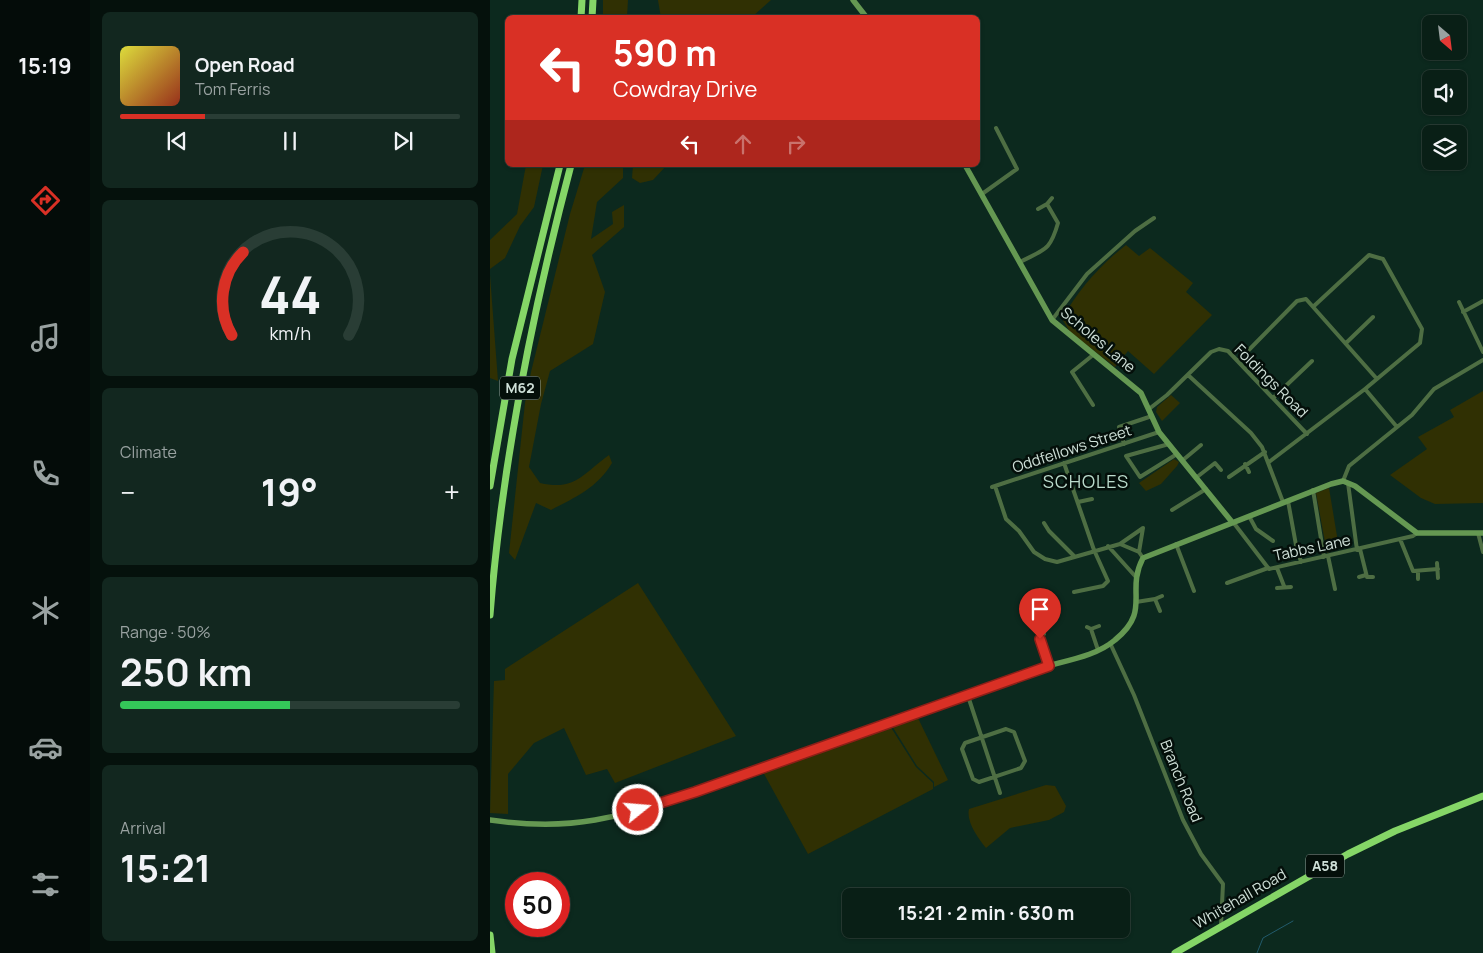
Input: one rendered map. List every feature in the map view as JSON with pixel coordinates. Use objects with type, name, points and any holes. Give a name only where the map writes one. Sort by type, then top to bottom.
[{"type":"highway","points":[[581,15],[582,0]]},
{"type":"highway","points":[[592,15],[593,0]]},
{"type":"highway","name":"M62","points":[[490,486],[510,368],[560,167]]},
{"type":"highway","name":"M62","points":[[490,616],[496,545],[506,466],[538,304],[571,167]]},
{"type":"highway","name":"Whitehall Road","points":[[1175,953],[1366,844],[1483,796]]},
{"type":"highway","points":[[490,935],[492,953]]},
{"type":"main road","points":[[853,0],[865,15]]},
{"type":"main road","name":"Scholes Lane","points":[[966,167],[1052,320],[1092,355],[1141,393],[1159,432],[1232,522]]},
{"type":"main road","points":[[490,820],[553,825],[595,820],[633,812],[695,792],[1098,650],[1110,643],[1133,619],[1136,602],[1135,576],[1143,558],[1313,490],[1345,482],[1417,532],[1480,533]]},
{"type":"street","points":[[982,194],[1017,169],[996,128]]},
{"type":"street","points":[[1038,209],[1047,204],[1052,198]]},
{"type":"street","points":[[1020,262],[1048,247],[1052,241],[1058,223],[1047,204]]},
{"type":"street","points":[[1052,320],[1087,274],[1135,231],[1154,218]]},
{"type":"street","points":[[1269,462],[1365,389],[1420,343],[1422,329],[1383,259],[1369,255],[1314,306]]},
{"type":"street","points":[[1238,361],[1297,301],[1306,300],[1314,306],[1377,379]]},
{"type":"street","points":[[1463,312],[1483,301]]},
{"type":"street","points":[[1459,302],[1481,343],[1483,352]]},
{"type":"street","points":[[1346,342],[1373,317]]},
{"type":"street","name":"Foldings Road","points":[[1149,409],[1211,352],[1220,349],[1228,351],[1307,434]]},
{"type":"street","points":[[1092,355],[1072,372],[1092,405]]},
{"type":"street","points":[[1367,576],[1358,549],[1345,482],[1349,466],[1412,415],[1434,389],[1483,360]]},
{"type":"street","points":[[1273,398],[1312,361]]},
{"type":"street","points":[[1188,375],[1251,433],[1265,452],[1285,501],[1301,562]]},
{"type":"street","points":[[1365,389],[1397,427]]},
{"type":"street","points":[[1124,444],[1119,427],[1152,416]]},
{"type":"street","name":"Oddfellows Street","points":[[1074,556],[1056,562],[1045,559],[1034,552],[1019,531],[1006,519],[994,486],[1159,432]]},
{"type":"street","points":[[1169,444],[1126,456],[1140,477],[1177,454]]},
{"type":"street","points":[[1183,460],[1201,445]]},
{"type":"street","points":[[1229,477],[1245,464],[1265,452]]},
{"type":"street","points":[[1064,463],[1094,550],[1108,581],[1103,586],[1074,592]]},
{"type":"street","points":[[1196,477],[1214,463],[1221,470]]},
{"type":"street","points":[[1245,464],[1249,472]]},
{"type":"street","points":[[1172,510],[1206,490]]},
{"type":"street","points":[[1313,490],[1326,557],[1335,589]]},
{"type":"street","points":[[1078,502],[1092,498]]},
{"type":"street","points":[[1249,515],[1256,529],[1273,541]]},
{"type":"street","name":"Tabbs Lane","points":[[1232,522],[1268,568],[1277,568],[1413,536],[1417,532]]},
{"type":"street","points":[[1044,523],[1049,532],[1074,556],[1120,544],[1143,528],[1139,552]]},
{"type":"street","points":[[1480,533],[1483,552]]},
{"type":"street","points":[[1400,539],[1413,571],[1438,569]]},
{"type":"street","points":[[1120,544],[1139,552],[1143,558]]},
{"type":"street","points":[[1176,544],[1194,592]]},
{"type":"street","points":[[1108,546],[1135,576]]},
{"type":"street","points":[[1438,563],[1438,578]]},
{"type":"street","points":[[1227,583],[1268,568]]},
{"type":"street","points":[[1277,568],[1284,586]]},
{"type":"street","points":[[1418,571],[1418,579]]},
{"type":"street","points":[[1358,577],[1373,577]]},
{"type":"street","points":[[1277,588],[1290,587]]},
{"type":"street","points":[[1136,602],[1162,596]]},
{"type":"street","points":[[1155,599],[1160,610]]},
{"type":"street","points":[[1098,650],[1089,628],[1099,626]]},
{"type":"street","points":[[1044,634],[1040,639],[1049,666]]},
{"type":"street","name":"Branch Road","points":[[1110,643],[1134,695],[1183,820],[1201,854],[1223,884],[1221,926]]},
{"type":"street","points":[[968,696],[1000,793]]},
{"type":"street","points":[[1006,729],[1014,732],[1025,761],[1021,768],[979,782],[973,779],[962,748],[965,743],[982,737],[1006,729]]},
{"type":"shaded area","points":[[603,0],[628,0],[627,15],[603,15]]},
{"type":"shaded area","points":[[658,0],[771,0],[754,15],[660,15]]},
{"type":"shaded area","points":[[526,167],[543,167],[534,207],[520,226],[505,258],[490,269],[490,240],[517,214]]},
{"type":"shaded area","points":[[584,167],[623,167],[623,178],[597,202],[591,239],[613,224],[612,212],[624,205],[624,227],[592,255],[605,292],[593,344],[550,371],[541,404],[529,467],[540,483],[561,485],[577,480],[609,455],[612,463],[600,479],[569,501],[551,510],[536,503],[515,560],[509,553],[525,403],[570,214]]},
{"type":"shaded area","points":[[633,167],[665,167],[653,180],[640,183],[632,178]]},
{"type":"shaded area","points":[[1126,245],[1139,256],[1150,248],[1193,283],[1186,292],[1212,315],[1154,374],[1128,351],[1115,367],[1070,332],[1062,319],[1090,279]]},
{"type":"shaded area","points":[[490,275],[498,381],[490,378]]},
{"type":"shaded area","points":[[1483,391],[1483,503],[1435,504],[1421,498],[1390,475],[1427,449],[1418,437],[1454,417],[1450,410]]},
{"type":"shaded area","points":[[1171,395],[1180,403],[1162,421],[1156,412],[1157,407]]},
{"type":"shaded area","points":[[1174,459],[1179,462],[1177,466],[1161,484],[1146,491],[1139,483]]},
{"type":"shaded area","points":[[1329,488],[1339,548],[1327,553],[1316,493]]},
{"type":"shaded area","points":[[638,583],[736,736],[615,783],[607,769],[586,775],[564,728],[534,743],[508,774],[508,814],[490,813],[494,681],[505,680],[505,669]]},
{"type":"shaded area","points":[[917,716],[948,780],[934,787],[934,782],[917,766],[892,726]]},
{"type":"shaded area","points":[[890,726],[916,767],[933,783],[933,789],[808,854],[763,772]]},
{"type":"shaded area","points":[[1046,785],[1055,786],[1066,806],[1064,812],[1049,820],[1010,828],[986,848],[976,835],[971,824],[969,809]]},
{"type":"waterway","points":[[1257,953],[1263,938],[1293,921]]},
{"type":"district","name":"SCHOLES","points":[[1086,482]]},
{"type":"route","points":[[638,810],[695,792],[1049,666],[1040,639]]}]
